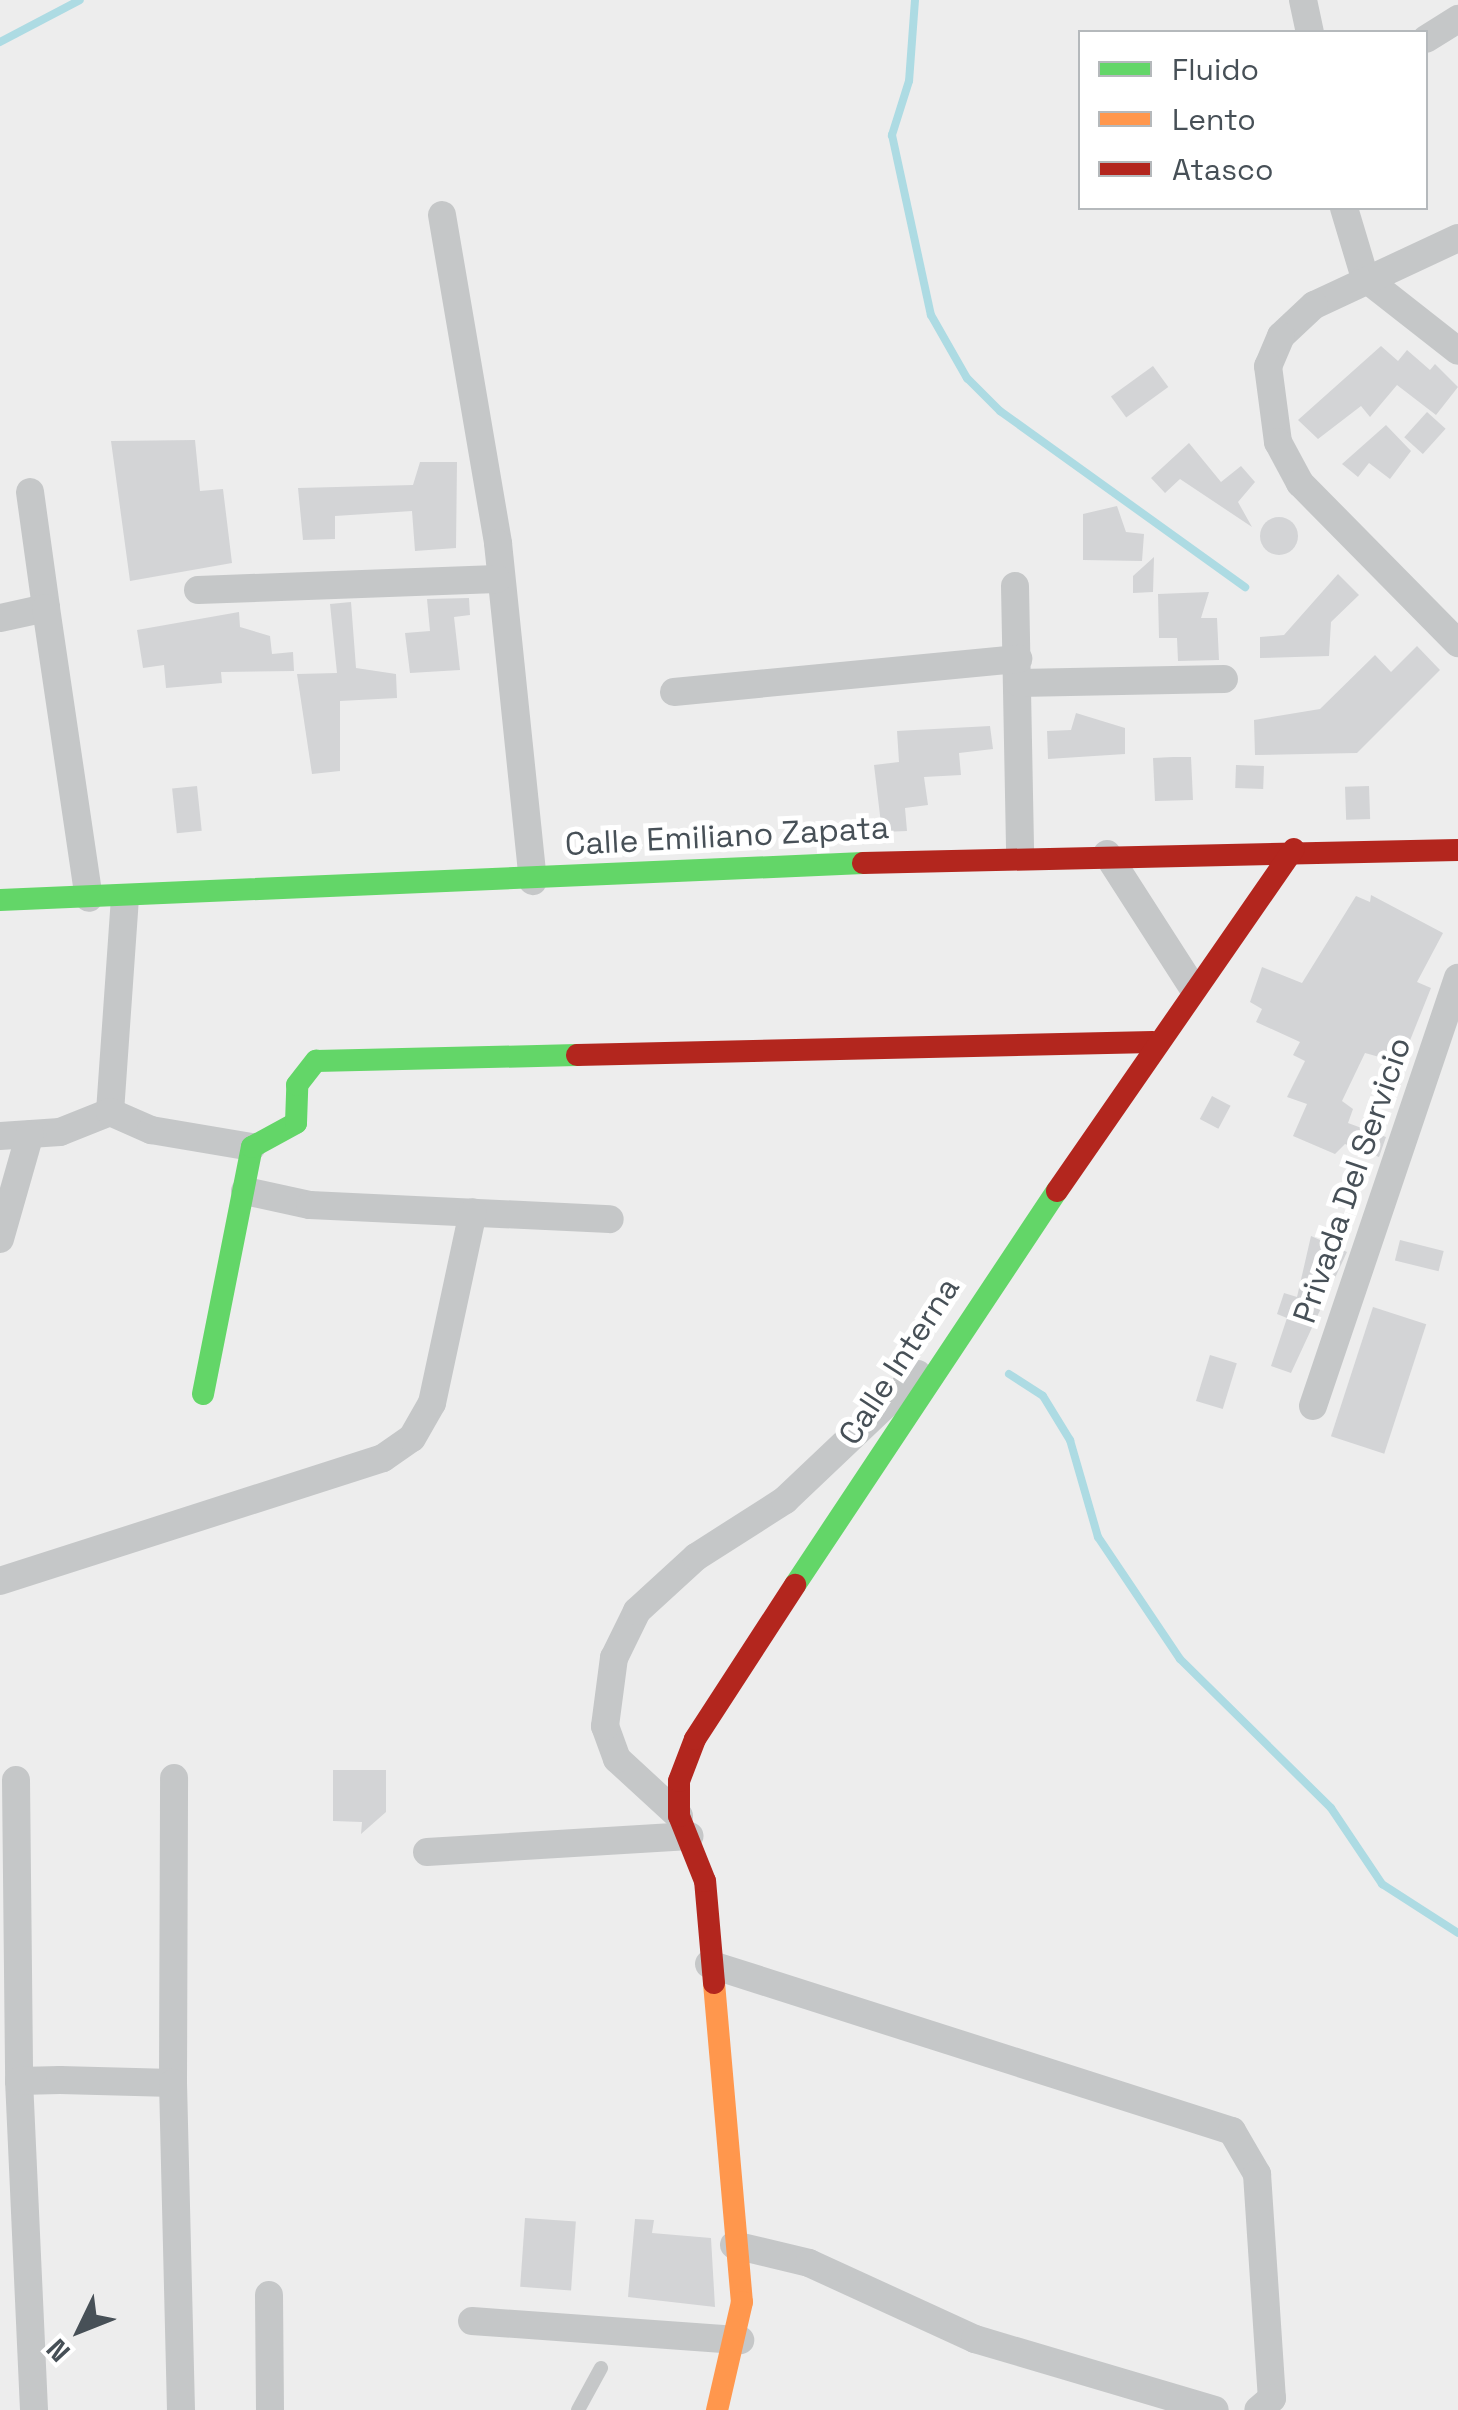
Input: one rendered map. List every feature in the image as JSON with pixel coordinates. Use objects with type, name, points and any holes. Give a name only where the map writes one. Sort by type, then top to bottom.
[{"type":"street","points":[[1303,0],[1310,30]]},
{"type":"street","points":[[1428,38],[1458,19]]},
{"type":"street","points":[[1345,210],[1365,278],[1458,351]]},
{"type":"street","points":[[442,214],[497,578],[533,881]]},
{"type":"street","points":[[1458,238],[1314,305],[1281,336],[1268,366],[1269,400],[1300,483],[1458,643]]},
{"type":"street","points":[[30,492],[89,898]]},
{"type":"street","points":[[198,590],[497,578]]},
{"type":"street","points":[[1015,586],[1020,856]]},
{"type":"street","points":[[0,618],[46,608]]},
{"type":"street","points":[[674,692],[1018,671],[1224,679]]},
{"type":"street","name":"Calle Emiliano Zapata","points":[[0,900],[125,900],[1020,856],[1294,849],[1458,850]]},
{"type":"street","name":"Calle Interna","points":[[685,1826],[679,1781],[695,1738],[1153,1042],[1294,849]]},
{"type":"street","points":[[1107,854],[1193,988]]},
{"type":"street","points":[[110,1112],[125,900]]},
{"type":"street","name":"Privada Del Servicio","points":[[1312,1406],[1458,978]]},
{"type":"street","points":[[0,1136],[30,1134],[110,1112],[151,1130],[252,1147],[285,1136],[301,1112],[304,1070],[332,1056],[1153,1042]]},
{"type":"street","points":[[0,1239],[30,1134]]},
{"type":"street","points":[[203,1394],[252,1147]]},
{"type":"street","points":[[245,1191],[310,1205],[610,1220]]},
{"type":"street","points":[[0,1581],[383,1458],[412,1438],[432,1404],[473,1212]]},
{"type":"street","points":[[718,2410],[740,2340],[705,1881],[685,1826],[617,1760],[605,1726],[614,1658],[637,1610],[696,1558],[786,1500],[955,1338]]},
{"type":"street","points":[[174,1778],[173,2082],[181,2410]]},
{"type":"street","points":[[16,1780],[19,2081],[34,2410]]},
{"type":"street","points":[[427,1852],[685,1826]]},
{"type":"street","points":[[709,1964],[1232,2132],[1257,2174],[1272,2398],[1258,2410]]},
{"type":"street","points":[[19,2081],[173,2082]]},
{"type":"street","points":[[734,2245],[809,2263],[975,2340],[1215,2410]]},
{"type":"street","points":[[268,2295],[270,2410]]},
{"type":"street","points":[[472,2321],[740,2340]]},
{"type":"lane","points":[[578,2410],[600,2368]]},
{"type":"building","points":[[1381,346],[1398,361],[1407,350],[1430,370],[1435,364],[1458,387],[1436,415],[1397,385],[1370,417],[1361,406],[1318,439],[1298,420]]},
{"type":"building","points":[[1153,366],[1168,387],[1126,418],[1111,397]]},
{"type":"building","points":[[1427,412],[1446,429],[1423,454],[1404,437]]},
{"type":"building","points":[[1386,425],[1411,451],[1390,479],[1369,463],[1358,477],[1342,464]]},
{"type":"building","points":[[195,440],[200,491],[223,489],[232,563],[130,581],[111,441]]},
{"type":"building","points":[[1189,443],[1221,482],[1241,466],[1255,482],[1238,502],[1252,527],[1180,479],[1165,493],[1151,478]]},
{"type":"building","points":[[420,462],[457,462],[456,548],[415,551],[412,511],[335,516],[335,539],[303,540],[298,488],[413,485]]},
{"type":"building","points":[[1117,506],[1126,532],[1144,534],[1142,561],[1083,560],[1083,514]]},
{"type":"building","points":[[1279,517],[1292,523],[1298,536],[1292,549],[1279,555],[1266,549],[1260,536],[1266,523]]},
{"type":"building","points":[[1154,557],[1153,592],[1133,593],[1133,576]]},
{"type":"building","points":[[1338,574],[1359,595],[1331,622],[1329,656],[1260,658],[1260,637],[1284,635]]},
{"type":"building","points":[[1209,592],[1201,618],[1217,618],[1219,660],[1178,661],[1177,638],[1159,638],[1158,594]]},
{"type":"building","points":[[469,598],[470,615],[454,617],[460,670],[410,673],[405,633],[430,631],[427,599]]},
{"type":"building","points":[[351,602],[356,668],[396,674],[397,698],[340,701],[340,771],[312,774],[297,674],[337,673],[330,604]]},
{"type":"building","points":[[239,612],[240,627],[270,636],[272,654],[293,652],[294,671],[221,672],[222,683],[166,688],[164,665],[143,668],[137,630]]},
{"type":"building","points":[[1417,646],[1440,670],[1357,753],[1255,755],[1254,720],[1320,709],[1375,655],[1391,672]]},
{"type":"building","points":[[1076,713],[1125,728],[1125,754],[1048,759],[1047,731],[1071,730]]},
{"type":"building","points":[[990,726],[993,749],[959,753],[961,775],[924,777],[928,805],[905,808],[907,831],[882,832],[874,765],[899,762],[897,731]]},
{"type":"building","points":[[1191,757],[1193,800],[1155,801],[1153,758]]},
{"type":"building","points":[[1236,765],[1264,766],[1263,789],[1235,788]]},
{"type":"building","points":[[197,786],[202,831],[177,833],[172,789]]},
{"type":"building","points":[[1369,786],[1370,819],[1346,820],[1345,787]]},
{"type":"building","points":[[1371,895],[1443,933],[1417,982],[1431,988],[1401,1063],[1365,1053],[1342,1101],[1353,1109],[1348,1123],[1386,1137],[1379,1157],[1345,1144],[1335,1154],[1293,1136],[1307,1104],[1287,1097],[1305,1061],[1293,1055],[1300,1042],[1256,1022],[1262,1009],[1250,1002],[1262,967],[1302,983],[1356,896],[1370,902]]},
{"type":"building","points":[[1212,1096],[1231,1106],[1218,1129],[1200,1119]]},
{"type":"building","points":[[1311,1236],[1347,1252],[1291,1373],[1271,1366],[1287,1318],[1277,1314],[1284,1293],[1297,1297]]},
{"type":"building","points":[[1400,1240],[1444,1251],[1439,1271],[1395,1260]]},
{"type":"building","points":[[1373,1307],[1426,1324],[1384,1454],[1331,1436]]},
{"type":"building","points":[[1210,1355],[1237,1363],[1223,1409],[1196,1401]]},
{"type":"building","points":[[333,1770],[386,1770],[386,1812],[361,1834],[362,1822],[333,1821]]},
{"type":"building","points":[[525,2218],[576,2222],[571,2290],[520,2287]]},
{"type":"building","points":[[635,2219],[654,2220],[652,2233],[711,2238],[715,2307],[628,2297]]},
{"type":"waterway","points":[[0,42],[80,0]]},
{"type":"waterway","points":[[915,0],[909,81],[892,135],[931,315],[967,378],[1000,411],[1245,587]]},
{"type":"waterway","points":[[1009,1374],[1043,1396],[1070,1440],[1098,1537],[1180,1659],[1331,1808],[1382,1884],[1458,1933]]},
{"type":"traffic: fast","points":[[0,900],[863,863]]},
{"type":"traffic: fast","points":[[203,1394],[252,1147],[296,1123],[297,1085],[316,1061],[577,1055]]},
{"type":"traffic: fast","points":[[795,1585],[1057,1191]]},
{"type":"traffic: slow","points":[[714,1983],[742,2302],[717,2410]]},
{"type":"traffic: jam","points":[[1057,1191],[1294,849]]},
{"type":"traffic: jam","points":[[863,863],[1458,850]]},
{"type":"traffic: jam","points":[[577,1055],[1153,1042]]},
{"type":"traffic: jam","points":[[714,1983],[705,1881],[679,1816],[679,1781],[695,1739],[795,1585]]}]
